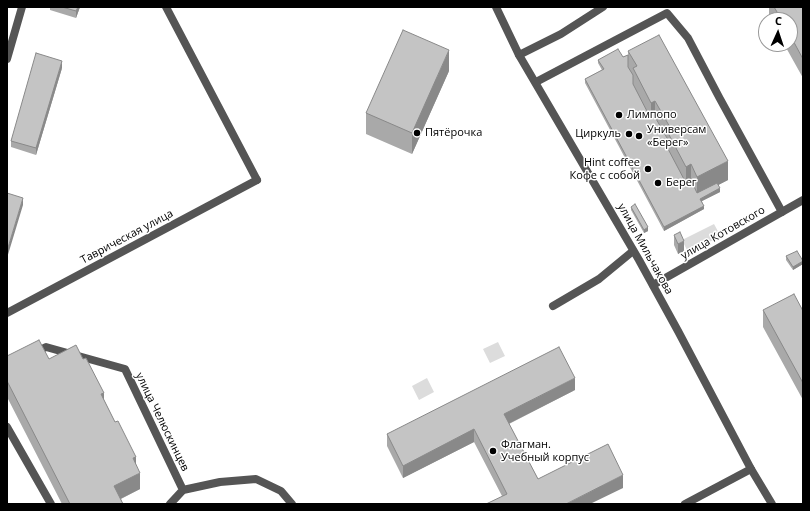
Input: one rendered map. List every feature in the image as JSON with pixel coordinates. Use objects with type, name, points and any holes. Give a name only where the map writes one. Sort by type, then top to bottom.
[{"type":"street","points":[[7,59],[22,7]]},
{"type":"street","name":"Таврическая улица","points":[[7,313],[257,180],[166,7]]},
{"type":"street","name":"улица Мильчакова","points":[[496,7],[519,55],[653,285],[751,469],[772,504]]},
{"type":"street","points":[[519,55],[561,34],[603,7]]},
{"type":"street","points":[[536,82],[667,13],[688,38],[782,212]]},
{"type":"street","name":"улица Котовского","points":[[653,285],[803,200]]},
{"type":"street","points":[[553,306],[599,279],[633,251]]},
{"type":"street","name":"улица Челюскинцев","points":[[26,357],[46,347],[125,369],[183,490]]},
{"type":"street","points":[[7,427],[51,504]]},
{"type":"street","points":[[685,504],[751,469]]},
{"type":"street","points":[[170,504],[183,490],[220,482],[256,479],[281,491],[292,504]]},
{"type":"shaded area","points":[[714,224],[720,237],[688,252],[682,240]]},
{"type":"shaded area","points":[[498,342],[505,356],[490,363],[483,349]]},
{"type":"shaded area","points":[[427,378],[434,392],[419,400],[412,386]]},
{"type":"building","points":[[62,7],[78,7],[76,11]]},
{"type":"building","points":[[774,7],[803,7],[803,59],[798,50],[798,12],[777,12]]},
{"type":"building","points":[[403,30],[449,50],[412,133],[366,113]]},
{"type":"building","points":[[659,35],[728,161],[697,177],[691,164],[686,167],[667,131],[671,129],[655,101],[651,103],[633,68],[637,66],[628,51]]},
{"type":"building","name":"Универсам «Берег»","points":[[618,49],[623,57],[628,55],[628,67],[633,75],[633,84],[651,119],[655,117],[667,138],[667,147],[686,183],[691,180],[697,193],[717,183],[720,188],[700,199],[704,206],[664,227],[585,79],[604,69],[598,60]]},
{"type":"building","points":[[36,53],[62,61],[36,148],[11,141]]},
{"type":"building","points":[[7,193],[23,198],[7,251]]},
{"type":"building","points":[[635,204],[648,227],[644,230],[631,207]]},
{"type":"building","points":[[680,232],[684,241],[678,244],[674,235]]},
{"type":"building","points":[[797,251],[803,261],[793,267],[786,256]]},
{"type":"building","points":[[794,294],[803,311],[803,383],[763,310]]},
{"type":"building","points":[[39,340],[49,359],[76,345],[83,359],[86,358],[104,393],[101,394],[115,422],[118,421],[136,457],[133,458],[140,473],[114,486],[123,504],[70,504],[7,381],[7,356]]},
{"type":"building","points":[[559,347],[575,378],[504,414],[538,479],[608,444],[623,475],[566,504],[486,504],[507,494],[474,429],[403,466],[387,434]]},
{"type":"place","name":"Лимпопо","points":[[619,115]]},
{"type":"place","name":"Пятёрочка","points":[[417,133]]},
{"type":"place","name":"Циркуль","points":[[629,134]]},
{"type":"place","name":"Универсам «Берег»","points":[[639,136]]},
{"type":"place","name":"Hint coffee Кофе с собой","points":[[648,169]]},
{"type":"place","name":"Берег","points":[[658,183]]},
{"type":"place","name":"Флагман. Учебный корпус","points":[[493,451]]}]
